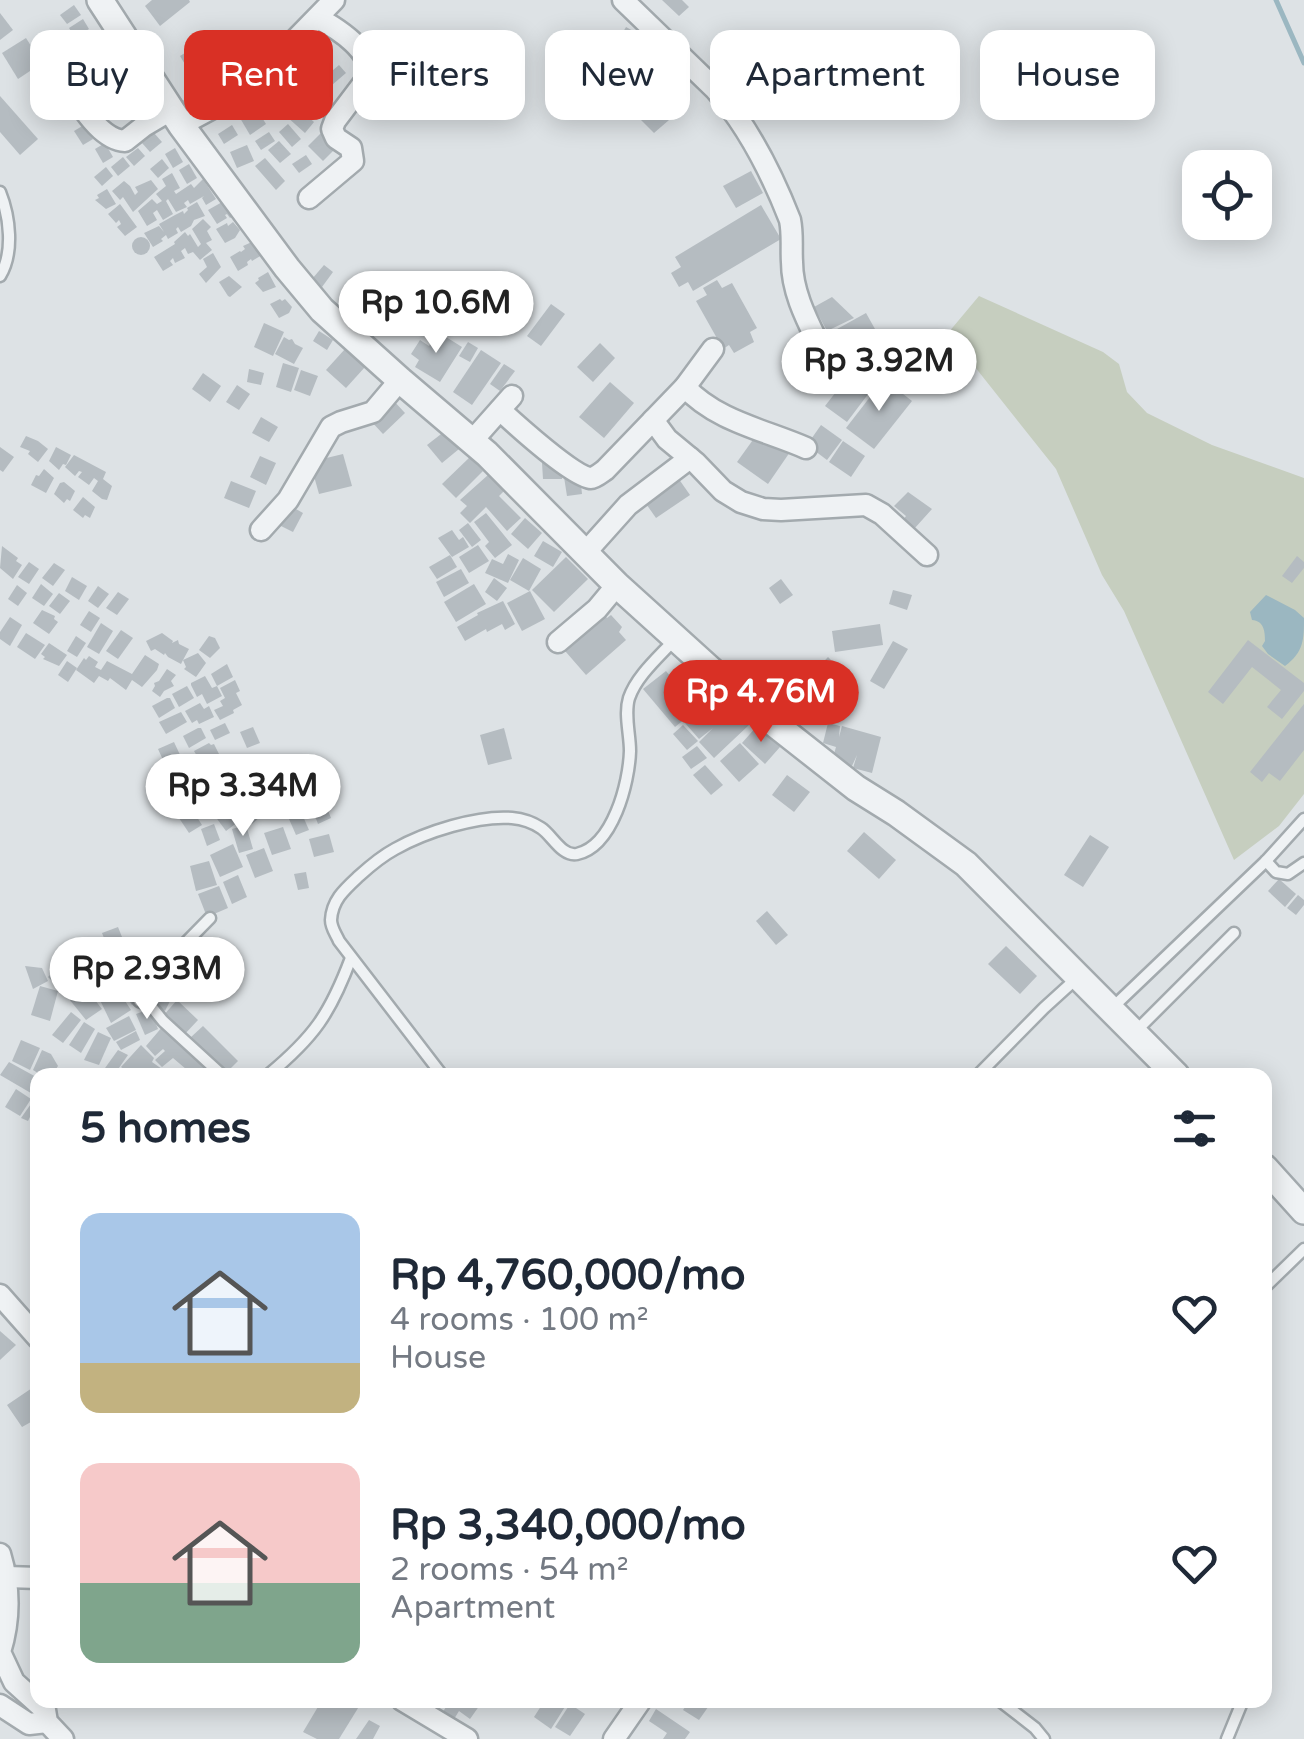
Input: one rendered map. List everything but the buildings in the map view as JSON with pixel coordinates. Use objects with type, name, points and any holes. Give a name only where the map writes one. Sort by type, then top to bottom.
[{"type":"street","points":[[100,0],[176,118],[308,296],[472,441],[618,586],[743,699],[841,776],[966,864],[1169,1068]]},
{"type":"street","points":[[93,120],[116,141],[125,141],[144,126],[224,102],[255,80],[334,0]]},
{"type":"street","points":[[623,0],[715,89],[751,137],[790,220],[798,296],[821,349]]},
{"type":"street","points":[[309,198],[353,161],[351,148],[334,135],[333,125],[371,69],[365,55],[318,18]]},
{"type":"street","points":[[472,441],[506,403],[570,468],[590,478],[605,470],[654,420],[712,349]]},
{"type":"street","points":[[262,530],[288,500],[331,428],[372,412],[400,380]]},
{"type":"street","points":[[685,386],[718,413],[806,448]]},
{"type":"street","points":[[654,420],[667,439],[723,492],[751,506],[781,510],[874,507],[927,555]]},
{"type":"street","points":[[585,553],[628,505],[690,458]]},
{"type":"street","points":[[558,642],[618,586]]},
{"type":"street","points":[[1272,1176],[1304,1211]]},
{"type":"street","points":[[0,1295],[30,1329]]},
{"type":"street","points":[[0,1554],[7,1577],[7,1628],[0,1652],[14,1682],[30,1696]]},
{"type":"street","points":[[7,1577],[30,1578]]},
{"type":"street","points":[[0,1705],[30,1724],[47,1722]]},
{"type":"street","points":[[44,1708],[47,1722],[62,1739]]},
{"type":"street","points":[[415,1708],[467,1739]]},
{"type":"street","points":[[614,1739],[635,1708]]},
{"type":"lane","points":[[0,192],[7,213],[0,276]]},
{"type":"lane","points":[[437,1068],[332,929],[331,918],[338,897],[398,847],[474,821],[507,817],[524,820],[544,829],[568,853],[576,854],[597,842],[605,835],[617,809],[629,764],[630,694],[676,638]]},
{"type":"lane","points":[[1111,1010],[1266,861],[1304,819]]},
{"type":"lane","points":[[1266,861],[1276,872],[1288,874],[1304,862]]},
{"type":"lane","points":[[210,918],[158,972],[136,1006],[151,1006],[214,1068]]},
{"type":"lane","points":[[1134,1033],[1234,933]]},
{"type":"lane","points":[[276,1068],[308,1038],[331,1008],[351,958]]},
{"type":"lane","points":[[985,1068],[1078,977]]},
{"type":"lane","points":[[1272,1281],[1304,1249]]},
{"type":"lane","points":[[1009,1708],[1044,1739]]},
{"type":"lane","points":[[1227,1739],[1240,1708]]},
{"type":"green space","points":[[979,296],[1103,352],[1119,364],[1127,392],[1147,413],[1212,445],[1304,478],[1304,794],[1279,826],[1234,860],[1124,611],[1102,575],[1056,469],[948,333]]},
{"type":"water","points":[[1266,595],[1304,618],[1302,645],[1285,666],[1262,646],[1263,627],[1252,620],[1250,612]]},
{"type":"waterway","points":[[1276,0],[1304,63]]}]
